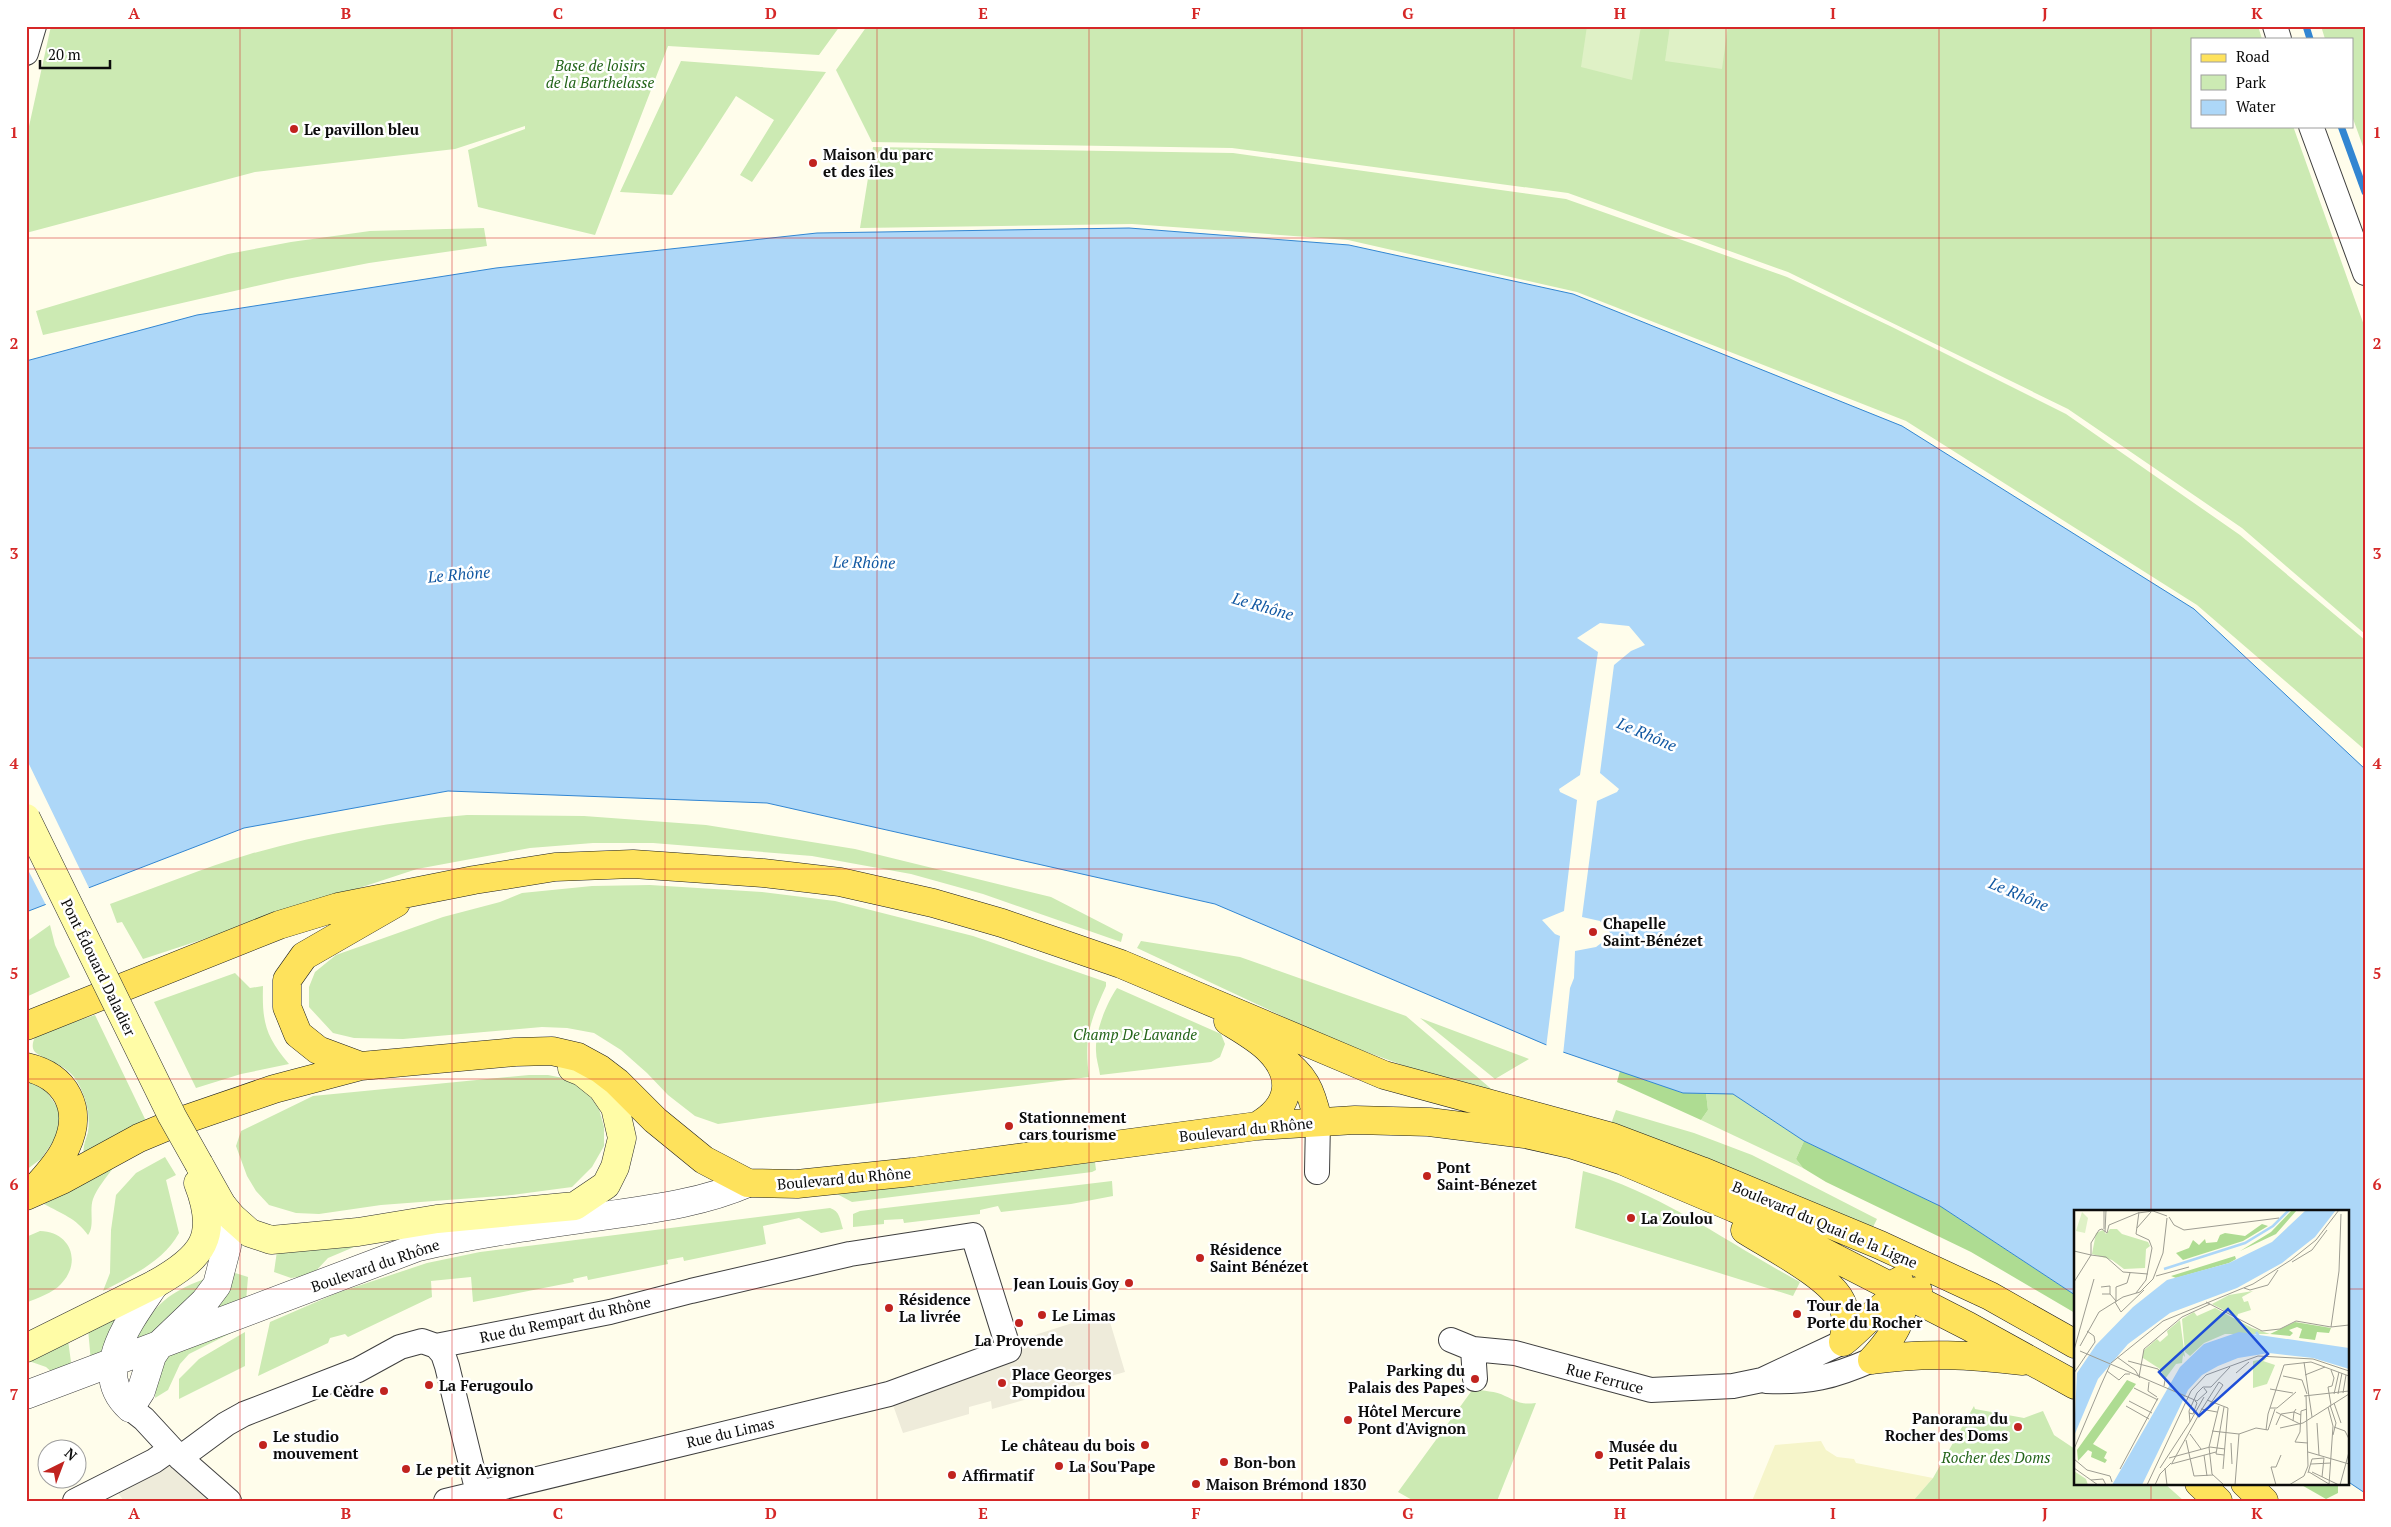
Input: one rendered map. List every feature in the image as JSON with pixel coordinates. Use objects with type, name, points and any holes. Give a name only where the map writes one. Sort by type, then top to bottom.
[{"type":"main road","name":"Pont Édouard Daladier","points":[[26,818],[196,1166],[222,1205]]},
{"type":"main road","points":[[26,1026],[279,925],[338,907],[555,867],[633,864],[763,873],[840,882],[933,903],[1002,923],[1121,964],[1384,1075],[1569,1134]]},
{"type":"main road","points":[[361,1066],[318,1050],[298,1034],[287,1007],[287,980],[304,956],[391,905],[422,890]]},
{"type":"main road","points":[[1186,992],[1267,1048],[1300,1074],[1308,1086],[1318,1120]]},
{"type":"main road","points":[[1257,1126],[1271,1118],[1280,1108],[1287,1087],[1286,1077],[1280,1064],[1267,1048]]},
{"type":"main road","points":[[29,1194],[62,1180],[139,1138],[175,1123],[274,1089],[361,1066],[516,1052],[552,1051],[578,1057],[600,1069],[617,1082],[655,1120],[704,1160],[748,1183]]},
{"type":"main road","points":[[222,1205],[250,1233],[271,1240],[358,1232],[437,1219],[575,1206],[606,1185],[615,1168],[622,1138],[615,1107],[602,1088],[582,1072],[561,1063],[516,1052]]},
{"type":"main road","points":[[26,1067],[38,1070],[56,1080],[68,1096],[74,1112],[72,1129],[66,1148],[29,1194]]},
{"type":"main road","name":"Boulevard du Rhône","points":[[748,1183],[797,1184],[912,1172],[1257,1126],[1318,1120],[1429,1122],[1525,1134],[1569,1134]]},
{"type":"main road","name":"Boulevard du Quai de la Ligne","points":[[1569,1134],[1623,1162],[1798,1239],[2038,1363],[2074,1384]]},
{"type":"main road","name":"Boulevard du Quai de la Ligne","points":[[1569,1134],[1612,1137],[1702,1171],[1880,1246],[1990,1296],[2074,1343]]},
{"type":"main road","name":"Pont Édouard Daladier","points":[[26,1348],[155,1284],[174,1273],[191,1259],[203,1245],[208,1219],[206,1203],[196,1166]]},
{"type":"main road","points":[[1661,1178],[1808,1270],[1835,1291],[1842,1302],[1846,1318],[1843,1342]]},
{"type":"main road","points":[[1872,1360],[1892,1335],[1902,1315],[1903,1293],[1891,1263],[1880,1246]]},
{"type":"main road","points":[[1843,1342],[1883,1305],[1903,1293],[1941,1290],[1990,1296]]},
{"type":"main road","points":[[1872,1360],[1921,1354],[1948,1354],[2038,1363]]},
{"type":"main road","points":[[2200,1484],[2218,1501]]},
{"type":"main road","points":[[2245,1484],[2264,1501]]},
{"type":"street","points":[[26,54],[34,26]]},
{"type":"street","points":[[2275,26],[2279,38]]},
{"type":"street","points":[[2312,128],[2365,273]]},
{"type":"street","points":[[1316,1172],[1318,1120]]},
{"type":"street","name":"Boulevard du Rhône","points":[[26,1396],[418,1247],[470,1235],[667,1206],[727,1192],[748,1183]]},
{"type":"street","name":"Pont Édouard Daladier","points":[[160,1344],[185,1321],[217,1285],[227,1246],[227,1225],[222,1205]]},
{"type":"street","name":"Rue du Rempart du Rhône","points":[[75,1501],[175,1454],[244,1414],[358,1370],[400,1347],[422,1342],[436,1346],[610,1312],[850,1254],[973,1235],[1009,1350]]},
{"type":"street","points":[[155,1284],[126,1330],[112,1364],[115,1386],[123,1402],[137,1413],[175,1454],[229,1501]]},
{"type":"street","name":"Rue Ferruce","points":[[1451,1340],[1473,1350],[1515,1353],[1651,1390],[1733,1386],[1762,1380],[1843,1342]]},
{"type":"street","points":[[137,1413],[141,1391],[152,1356],[160,1344]]},
{"type":"street","points":[[436,1346],[443,1354],[447,1366],[480,1497]]},
{"type":"street","name":"Rue du Limas","points":[[446,1501],[480,1497],[889,1394],[1009,1350]]},
{"type":"street","points":[[1473,1350],[1474,1379]]},
{"type":"street","name":"Rue Ferruce","points":[[1762,1380],[1797,1382],[1818,1379],[1836,1375],[1872,1360]]},
{"type":"green space","name":"Base de loisirs de la Barthelasse","points":[[51,26],[840,26],[819,55],[668,46],[595,235],[478,207],[468,150],[525,129],[525,126],[455,149],[255,172],[26,233],[26,140]]},
{"type":"green space","points":[[867,26],[2258,26],[2262,38],[2191,38],[2191,128],[2294,128],[2365,328],[2365,634],[2242,528],[2068,409],[1788,272],[1568,193],[1232,148],[872,142],[836,70]]},
{"type":"green space","points":[[1587,26],[1641,26],[1632,80],[1581,67]]},
{"type":"green space","points":[[1670,26],[1728,26],[1722,69],[1665,61]]},
{"type":"green space","points":[[2321,26],[2365,26],[2365,152],[2354,122],[2354,38],[2325,38]]},
{"type":"green space","points":[[681,61],[826,72],[752,182],[740,175],[774,120],[736,96],[672,195],[620,192]]},
{"type":"green space","points":[[873,147],[1233,153],[1566,199],[1787,277],[2066,414],[2240,535],[2365,640],[2365,750],[2197,605],[1906,421],[1577,292],[1348,240],[1132,224],[860,228]]},
{"type":"green space","points":[[484,228],[487,246],[369,263],[287,279],[43,335],[36,311],[228,254],[291,242],[370,231]]},
{"type":"green space","points":[[467,815],[584,816],[706,825],[855,849],[1051,897],[1123,934],[1121,942],[983,894],[911,874],[812,856],[653,843],[593,843],[530,848],[417,869],[143,959],[122,922],[117,923],[110,904],[215,865],[304,840],[358,829]]},
{"type":"green space","points":[[650,885],[762,892],[835,901],[973,936],[1106,982],[1092,1020],[1088,1040],[1089,1077],[718,1124],[695,1116],[668,1095],[621,1050],[594,1033],[567,1028],[542,1027],[403,1039],[354,1038],[333,1033],[309,1007],[309,987],[315,972],[336,955],[443,917],[500,902],[522,893],[592,886]]},
{"type":"green space","points":[[50,925],[55,945],[70,977],[26,997],[26,942]]},
{"type":"green space","points":[[1141,941],[1240,957],[1406,1016],[1496,1093],[1438,1078],[1331,1039],[1137,948]]},
{"type":"green space","points":[[235,973],[250,988],[263,986],[263,1009],[267,1028],[275,1045],[289,1064],[241,1074],[196,1088],[154,1002]]},
{"type":"green space","name":"Champ De Lavande","points":[[1117,988],[1221,1034],[1225,1044],[1220,1057],[1211,1062],[1100,1075],[1096,1054],[1097,1035],[1105,1010]]},
{"type":"green space","points":[[95,1015],[146,1121],[84,1155],[89,1118],[81,1089],[70,1072],[35,1052],[33,1045],[35,1037]]},
{"type":"green space","points":[[1420,1018],[1529,1059],[1495,1079]]},
{"type":"green space","points":[[1620,1071],[1683,1093],[1706,1093],[1708,1110],[1701,1120],[1617,1082]]},
{"type":"green space","points":[[529,1075],[548,1075],[568,1079],[589,1095],[599,1109],[604,1127],[604,1146],[592,1167],[572,1187],[512,1195],[381,1205],[319,1214],[296,1213],[269,1205],[256,1191],[247,1176],[236,1146],[241,1131],[313,1096]]},
{"type":"green space","points":[[26,1080],[46,1091],[60,1111],[58,1134],[41,1159],[26,1170]]},
{"type":"green space","points":[[1706,1093],[1733,1094],[1804,1141],[1796,1159],[1803,1168],[1701,1120],[1708,1110]]},
{"type":"green space","points":[[1616,1110],[1694,1133],[1752,1155],[1877,1219],[1871,1231],[1611,1124]]},
{"type":"green space","points":[[1804,1141],[1940,1206],[2074,1294],[2074,1312],[1971,1252],[1826,1182],[1803,1168],[1796,1159]]},
{"type":"green space","points":[[165,1157],[176,1175],[166,1180],[179,1233],[164,1252],[146,1267],[103,1291],[110,1273],[111,1230],[116,1195],[136,1173]]},
{"type":"green space","points":[[1095,1162],[1096,1170],[1092,1172],[852,1202],[837,1194]]},
{"type":"green space","points":[[113,1168],[93,1199],[91,1227],[88,1235],[74,1220],[44,1204]]},
{"type":"green space","points":[[1583,1171],[1640,1192],[1668,1206],[1800,1282],[1793,1296],[1575,1228]]},
{"type":"green space","points":[[1112,1181],[1113,1196],[1071,1204],[1001,1212],[998,1206],[980,1210],[980,1214],[904,1223],[903,1219],[884,1220],[884,1224],[853,1227],[853,1214],[860,1211]]},
{"type":"green space","points":[[830,1208],[838,1214],[843,1229],[821,1233],[799,1218],[763,1226],[766,1244],[684,1261],[683,1257],[667,1260],[668,1264],[588,1280],[587,1276],[573,1279],[574,1282],[473,1302],[471,1277],[431,1281],[432,1297],[348,1337],[345,1334],[330,1338],[328,1343],[258,1376],[270,1322],[337,1293],[427,1263],[480,1252]]},
{"type":"green space","points":[[40,1231],[51,1233],[66,1242],[72,1258],[71,1267],[58,1287],[26,1303],[26,1237]]},
{"type":"green space","points":[[353,1243],[354,1247],[328,1258],[312,1275],[291,1278],[274,1272],[277,1251]]},
{"type":"green space","points":[[232,1272],[248,1277],[246,1301],[205,1316]]},
{"type":"green space","points":[[207,1278],[181,1310],[162,1326],[129,1348],[152,1313],[168,1297],[191,1284]]},
{"type":"green space","points":[[122,1314],[102,1359],[91,1362],[88,1329]]},
{"type":"green space","points":[[243,1327],[189,1354],[180,1364],[168,1390],[155,1398],[160,1368],[170,1353],[189,1343]]},
{"type":"green space","points":[[245,1332],[245,1366],[179,1399],[179,1379],[199,1359]]},
{"type":"green space","points":[[68,1340],[71,1362],[68,1371],[55,1375],[46,1367],[26,1360]]},
{"type":"green space","points":[[1473,1389],[1498,1393],[1523,1403],[1536,1403],[1497,1501],[1414,1501],[1398,1492]]},
{"type":"green space","name":"Rocher des Doms","points":[[1974,1406],[1975,1409],[2024,1418],[2043,1411],[2054,1435],[2074,1448],[2074,1484],[2165,1484],[2184,1501],[1913,1501],[1933,1478]]},
{"type":"green space","points":[[1821,1441],[1826,1450],[1837,1457],[1854,1459],[1856,1463],[1933,1478],[1913,1501],[1752,1501],[1775,1445]]},
{"type":"green space","points":[[2300,1484],[2338,1484],[2338,1493],[2326,1499]]},
{"type":"shaded area","name":"Place Georges Pompidou","points":[[1107,1312],[1125,1372],[992,1409],[991,1401],[969,1407],[969,1414],[903,1433],[889,1394],[1009,1350],[1038,1334]]},
{"type":"shaded area","points":[[180,1458],[229,1501],[124,1501],[115,1489]]},
{"type":"water","name":"Le Rhône","points":[[1129,228],[1349,245],[1573,294],[1902,426],[2194,609],[2365,769],[2365,1493],[2348,1482],[2348,1210],[2074,1210],[2074,1294],[1940,1206],[1804,1141],[1733,1094],[1683,1093],[1563,1052],[1215,904],[767,803],[448,791],[244,828],[26,912],[26,361],[197,315],[496,268],[817,233]]},
{"type":"pier","name":"Pont Saint-Bénezet","points":[[1600,623],[1629,626],[1645,645],[1631,651],[1614,665],[1600,773],[1619,789],[1617,792],[1597,801],[1582,917],[1600,921],[1612,935],[1596,947],[1575,951],[1574,978],[1570,988],[1563,1055],[1546,1048],[1560,936],[1555,934],[1542,920],[1564,911],[1577,800],[1560,792],[1559,789],[1580,775],[1598,652],[1577,638]]},
{"type":"pier","points":[[26,758],[90,890],[47,907],[26,866]]},
{"type":"waterway","points":[[2306,26],[2310,38]]},
{"type":"waterway","points":[[2342,128],[2365,192]]},
{"type":"place","name":"Le pavillon bleu","points":[[294,129]]},
{"type":"place","name":"Maison du parc et des îles","points":[[813,163]]},
{"type":"place","name":"Chapelle Saint-Bénézet","points":[[1593,932]]},
{"type":"place","name":"Stationnement cars tourisme","points":[[1009,1126]]},
{"type":"place","name":"Pont Saint-Bénezet","points":[[1427,1176]]},
{"type":"place","name":"La Zoulou","points":[[1631,1218]]},
{"type":"place","name":"Résidence Saint Bénézet","points":[[1200,1258]]},
{"type":"place","name":"Jean Louis Goy","points":[[1129,1283]]},
{"type":"place","name":"Résidence La livrée","points":[[889,1308]]},
{"type":"place","name":"Tour de la Porte du Rocher","points":[[1797,1314]]},
{"type":"place","name":"Le Limas","points":[[1042,1315]]},
{"type":"place","name":"La Provende","points":[[1019,1323]]},
{"type":"place","name":"Parking du Palais des Papes","points":[[1475,1379]]},
{"type":"place","name":"Place Georges Pompidou","points":[[1002,1383]]},
{"type":"place","name":"La Ferugoulo","points":[[429,1385]]},
{"type":"place","name":"Le Cèdre","points":[[384,1391]]},
{"type":"place","name":"Hôtel Mercure Pont d'Avignon","points":[[1348,1420]]},
{"type":"place","name":"Panorama du Rocher des Doms","points":[[2018,1427]]},
{"type":"place","name":"Le studio mouvement","points":[[263,1445]]},
{"type":"place","name":"Le château du bois","points":[[1145,1445]]},
{"type":"place","name":"Musée du Petit Palais","points":[[1599,1455]]},
{"type":"place","name":"Bon-bon","points":[[1224,1462]]},
{"type":"place","name":"La Sou'Pape","points":[[1059,1466]]},
{"type":"place","name":"Le petit Avignon","points":[[406,1469]]},
{"type":"place","name":"Affirmatif","points":[[952,1475]]},
{"type":"place","name":"Maison Brémond 1830","points":[[1196,1484]]}]
